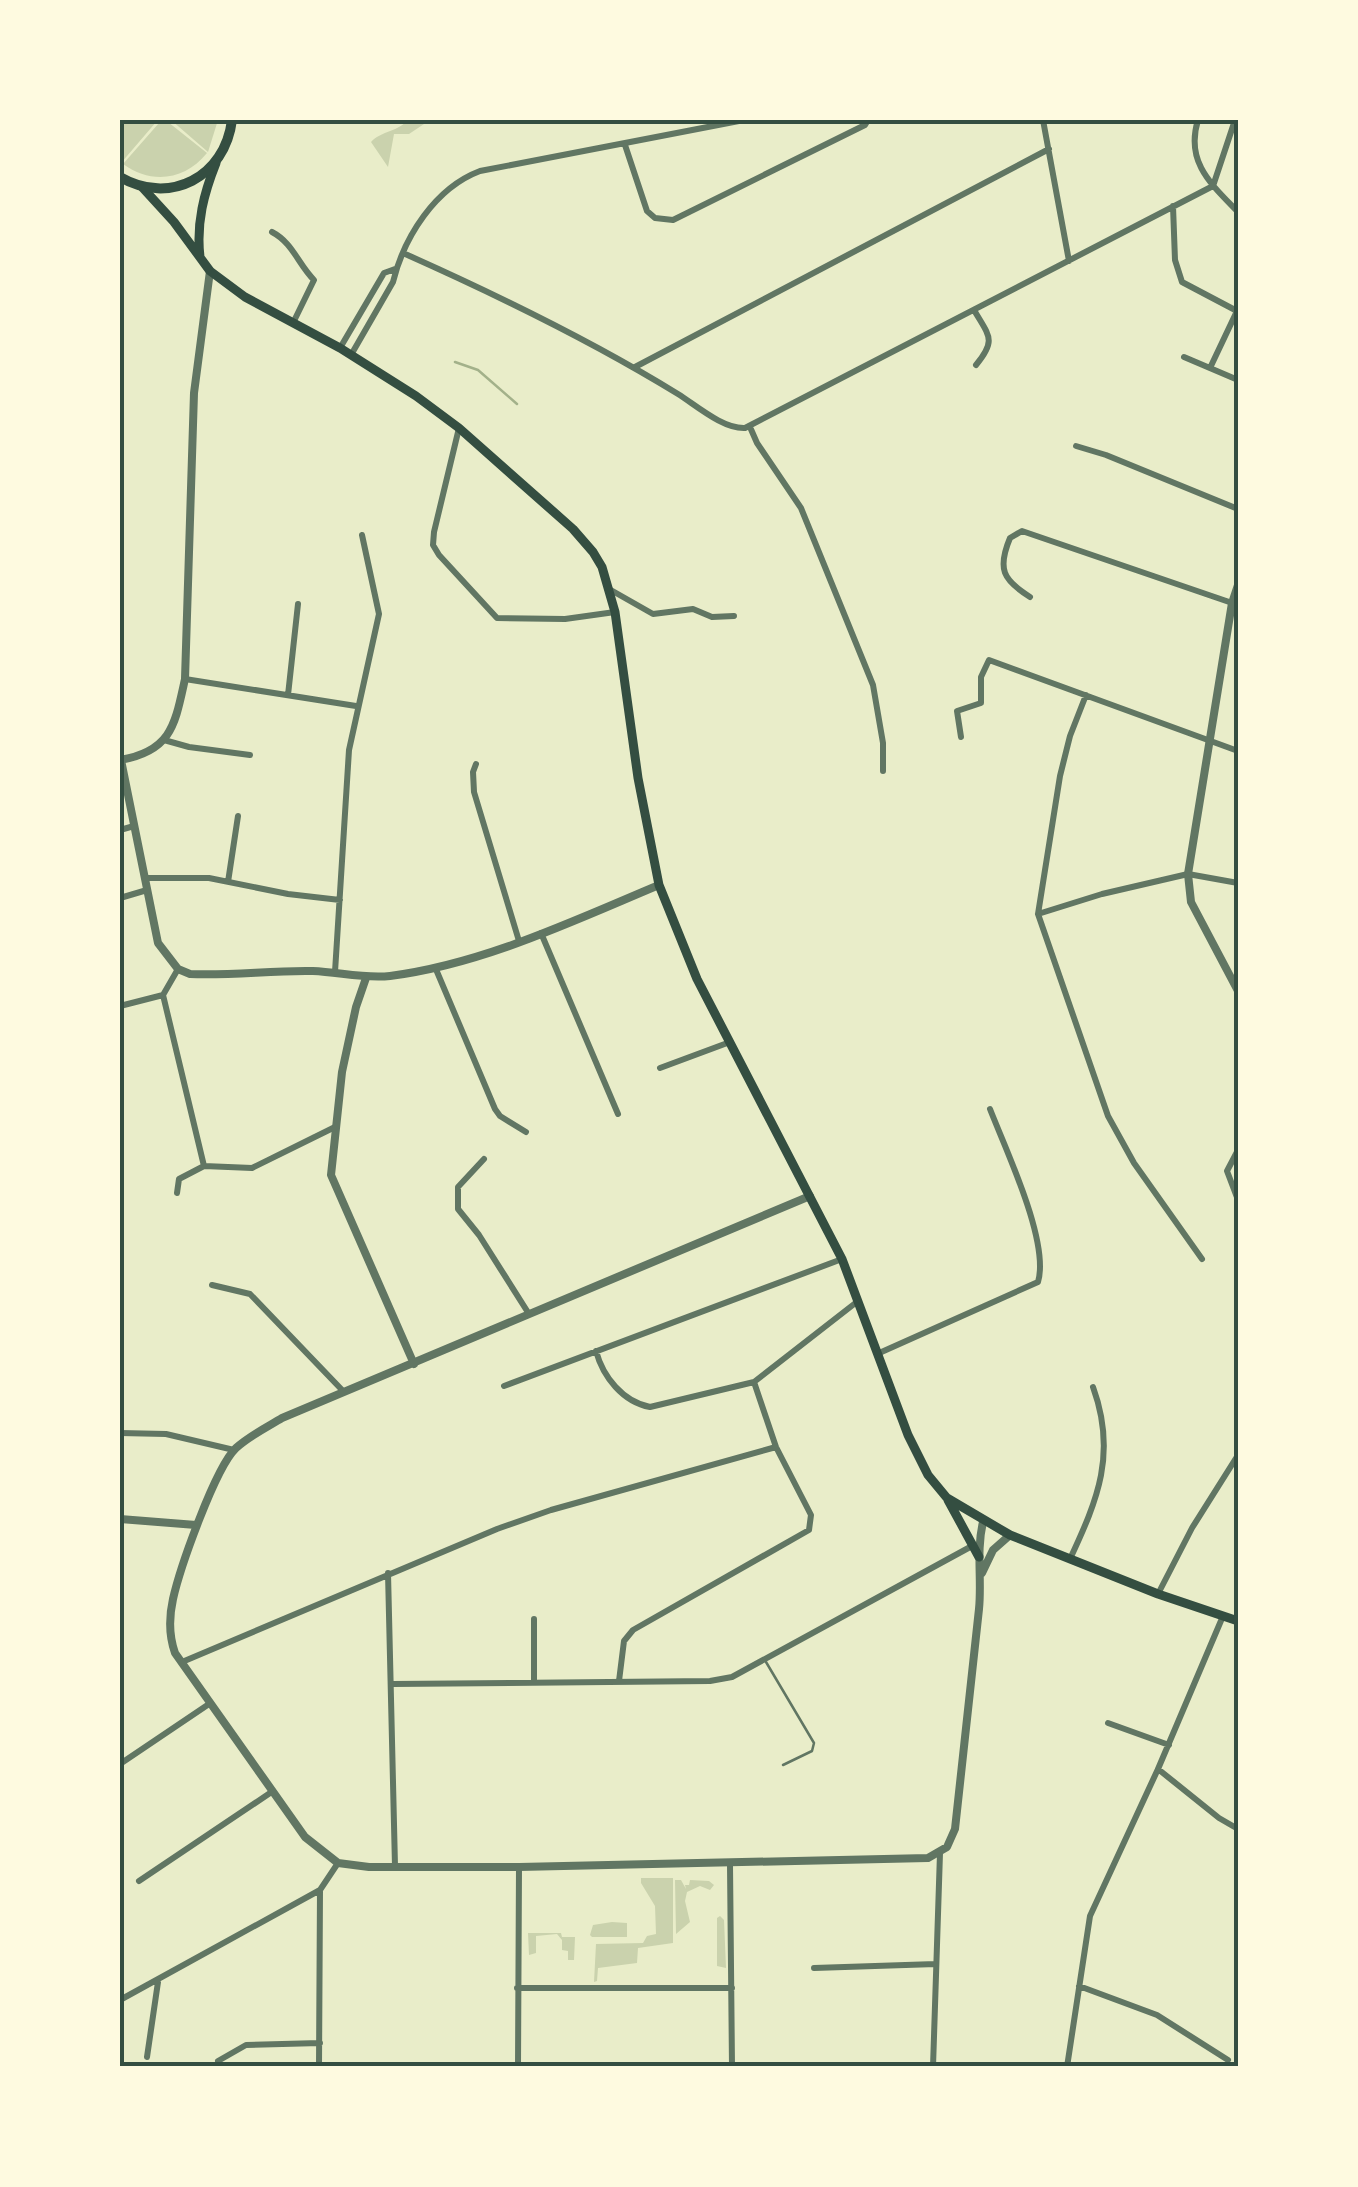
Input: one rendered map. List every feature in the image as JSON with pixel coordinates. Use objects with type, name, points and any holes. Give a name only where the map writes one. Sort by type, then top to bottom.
[{"type":"highway","points":[[120,177],[142,188],[175,188],[205,175],[230,136],[232,120]]},
{"type":"main road","points":[[200,259],[198,231],[206,188],[216,163]]},
{"type":"main road","points":[[142,188],[174,222],[210,271],[246,297],[340,348],[416,396],[459,428],[573,529],[593,552],[616,612],[635,763],[659,885],[698,979],[842,1259],[908,1435],[978,1556]]},
{"type":"main road","points":[[946,1498],[1010,1535],[1238,1621]]},
{"type":"street","points":[[351,355],[394,282],[394,269],[431,205],[460,178],[744,120]]},
{"type":"street","points":[[625,144],[647,211],[656,218],[672,220],[828,145],[868,120]]},
{"type":"street","points":[[1044,120],[1069,261]]},
{"type":"street","points":[[1198,120],[1194,135],[1196,166],[1238,212]]},
{"type":"street","points":[[403,253],[481,288],[634,368],[733,427],[750,427],[1213,186],[1235,120]]},
{"type":"street","points":[[634,368],[1049,148]]},
{"type":"street","points":[[1173,206],[1175,260],[1182,282],[1238,310],[1210,368]]},
{"type":"street","points":[[272,232],[290,244],[302,268],[314,280],[292,324]]},
{"type":"street","points":[[340,348],[384,272],[394,269]]},
{"type":"street","points":[[210,271],[194,393],[185,679],[178,718],[164,740],[148,752],[120,760],[158,943],[178,969],[207,974],[335,972],[366,978],[435,967],[541,934],[659,885]]},
{"type":"street","points":[[974,310],[990,339],[989,349],[976,365]]},
{"type":"street","points":[[1184,357],[1238,380]]},
{"type":"street","points":[[750,427],[757,444],[801,508],[873,685],[882,736],[883,771]]},
{"type":"street","points":[[459,428],[434,532],[439,555],[497,618],[565,619],[616,612]]},
{"type":"street","points":[[1076,446],[1106,454],[1238,508]]},
{"type":"street","points":[[1030,597],[1010,584],[1002,567],[1010,538],[1022,532],[1235,604]]},
{"type":"street","points":[[335,972],[345,797],[357,706],[379,614],[362,535]]},
{"type":"street","points":[[1238,585],[1188,874],[1191,902],[1238,991]]},
{"type":"street","points":[[609,589],[653,614],[693,609],[712,617],[734,616]]},
{"type":"street","points":[[288,695],[298,604]]},
{"type":"street","points":[[961,737],[957,711],[981,703],[981,677],[989,660],[1238,751]]},
{"type":"street","points":[[185,679],[357,706]]},
{"type":"street","points":[[1086,695],[1060,776],[1038,914],[1108,1116],[1134,1163],[1202,1259]]},
{"type":"street","points":[[164,740],[250,755]]},
{"type":"street","points":[[476,764],[472,772],[474,792],[518,941]]},
{"type":"street","points":[[228,882],[238,816]]},
{"type":"street","points":[[120,830],[136,826]]},
{"type":"street","points":[[1038,914],[1188,874],[1238,883]]},
{"type":"street","points":[[146,878],[209,878],[340,900]]},
{"type":"street","points":[[120,898],[148,889]]},
{"type":"street","points":[[541,934],[618,1114]]},
{"type":"street","points":[[435,967],[495,1109],[526,1132]]},
{"type":"street","points":[[178,969],[164,995],[204,1166]]},
{"type":"street","points":[[366,978],[349,1037],[330,1175],[414,1364]]},
{"type":"street","points":[[120,1006],[164,995]]},
{"type":"street","points":[[660,1068],[732,1041]]},
{"type":"street","points":[[876,1354],[1038,1282],[1036,1235],[990,1109]]},
{"type":"street","points":[[176,1194],[179,1178],[204,1166],[252,1168],[335,1128]]},
{"type":"street","points":[[1238,1150],[1227,1170],[1238,1200]]},
{"type":"street","points":[[484,1160],[458,1186],[458,1209],[479,1235],[528,1314]]},
{"type":"street","points":[[810,1196],[282,1418],[234,1450],[196,1524],[172,1600],[171,1640],[180,1663],[304,1837],[338,1863],[519,1867],[928,1858],[952,1841],[955,1829],[982,1573],[978,1556],[982,1522]]},
{"type":"street","points":[[504,1386],[842,1259]]},
{"type":"street","points":[[212,1285],[250,1294],[344,1392]]},
{"type":"street","points":[[596,1351],[607,1379],[650,1408],[754,1382],[859,1300]]},
{"type":"street","points":[[619,1681],[624,1641],[633,1630],[809,1530],[812,1516],[776,1447],[754,1382]]},
{"type":"street","points":[[1070,1560],[1102,1480],[1105,1430],[1093,1387]]},
{"type":"street","points":[[120,1433],[166,1434],[234,1450]]},
{"type":"street","points":[[180,1663],[388,1572],[551,1510],[776,1447]]},
{"type":"street","points":[[1158,1594],[1192,1528],[1238,1454]]},
{"type":"street","points":[[120,1520],[196,1524]]},
{"type":"street","points":[[982,1573],[994,1550],[1010,1535]]},
{"type":"street","points":[[393,1684],[732,1677],[972,1546]]},
{"type":"street","points":[[388,1572],[394,1866]]},
{"type":"street","points":[[1066,2067],[1090,1916],[1224,1616]]},
{"type":"street","points":[[534,1620],[534,1682]]},
{"type":"street","points":[[120,1764],[209,1704]]},
{"type":"street","points":[[1108,1723],[1169,1745]]},
{"type":"street","points":[[1158,1770],[1238,1829]]},
{"type":"street","points":[[139,1882],[273,1792]]},
{"type":"street","points":[[940,1853],[933,2066],[1002,2067]]},
{"type":"street","points":[[120,2000],[320,1890],[338,1863]]},
{"type":"street","points":[[730,1865],[732,2067]]},
{"type":"street","points":[[518,2067],[519,1867]]},
{"type":"street","points":[[319,2067],[320,1890]]},
{"type":"street","points":[[814,1968],[936,1964]]},
{"type":"street","points":[[147,2057],[158,1982]]},
{"type":"street","points":[[1079,1986],[1158,2014],[1228,2060]]},
{"type":"street","points":[[517,1988],[732,1988]]},
{"type":"street","points":[[218,2061],[246,2046],[320,2042]]},
{"type":"lane","points":[[765,1661],[814,1743],[812,1751],[783,1765]]},
{"type":"green space","points":[[120,120],[157,121],[121,163],[120,162]]},
{"type":"green space","points":[[171,120],[218,120],[208,152]]},
{"type":"green space","points":[[407,120],[430,120],[409,134],[394,134],[388,167],[371,142]]},
{"type":"green space","points":[[168,122],[207,153],[189,169],[168,176],[145,175],[123,164],[159,123]]},
{"type":"green space","points":[[641,1878],[673,1878],[673,1943],[638,1948],[637,1963],[598,1968],[594,1982],[596,1944],[643,1943],[647,1936],[656,1934],[655,1906]]},
{"type":"green space","points":[[675,1880],[681,1880],[686,1889],[690,1880],[714,1885],[710,1890],[700,1886],[687,1892],[690,1922],[676,1934]]},
{"type":"green space","points":[[720,1916],[724,1920],[726,1968],[717,1966]]},
{"type":"green space","points":[[627,1923],[627,1937],[590,1935],[593,1925]]},
{"type":"green space","points":[[528,1933],[561,1933],[562,1937],[575,1937],[574,1960],[568,1960],[568,1951],[562,1950],[557,1934],[536,1936],[536,1953],[529,1955]]},
{"type":"waterway","points":[[455,362],[478,370],[517,404]]}]
